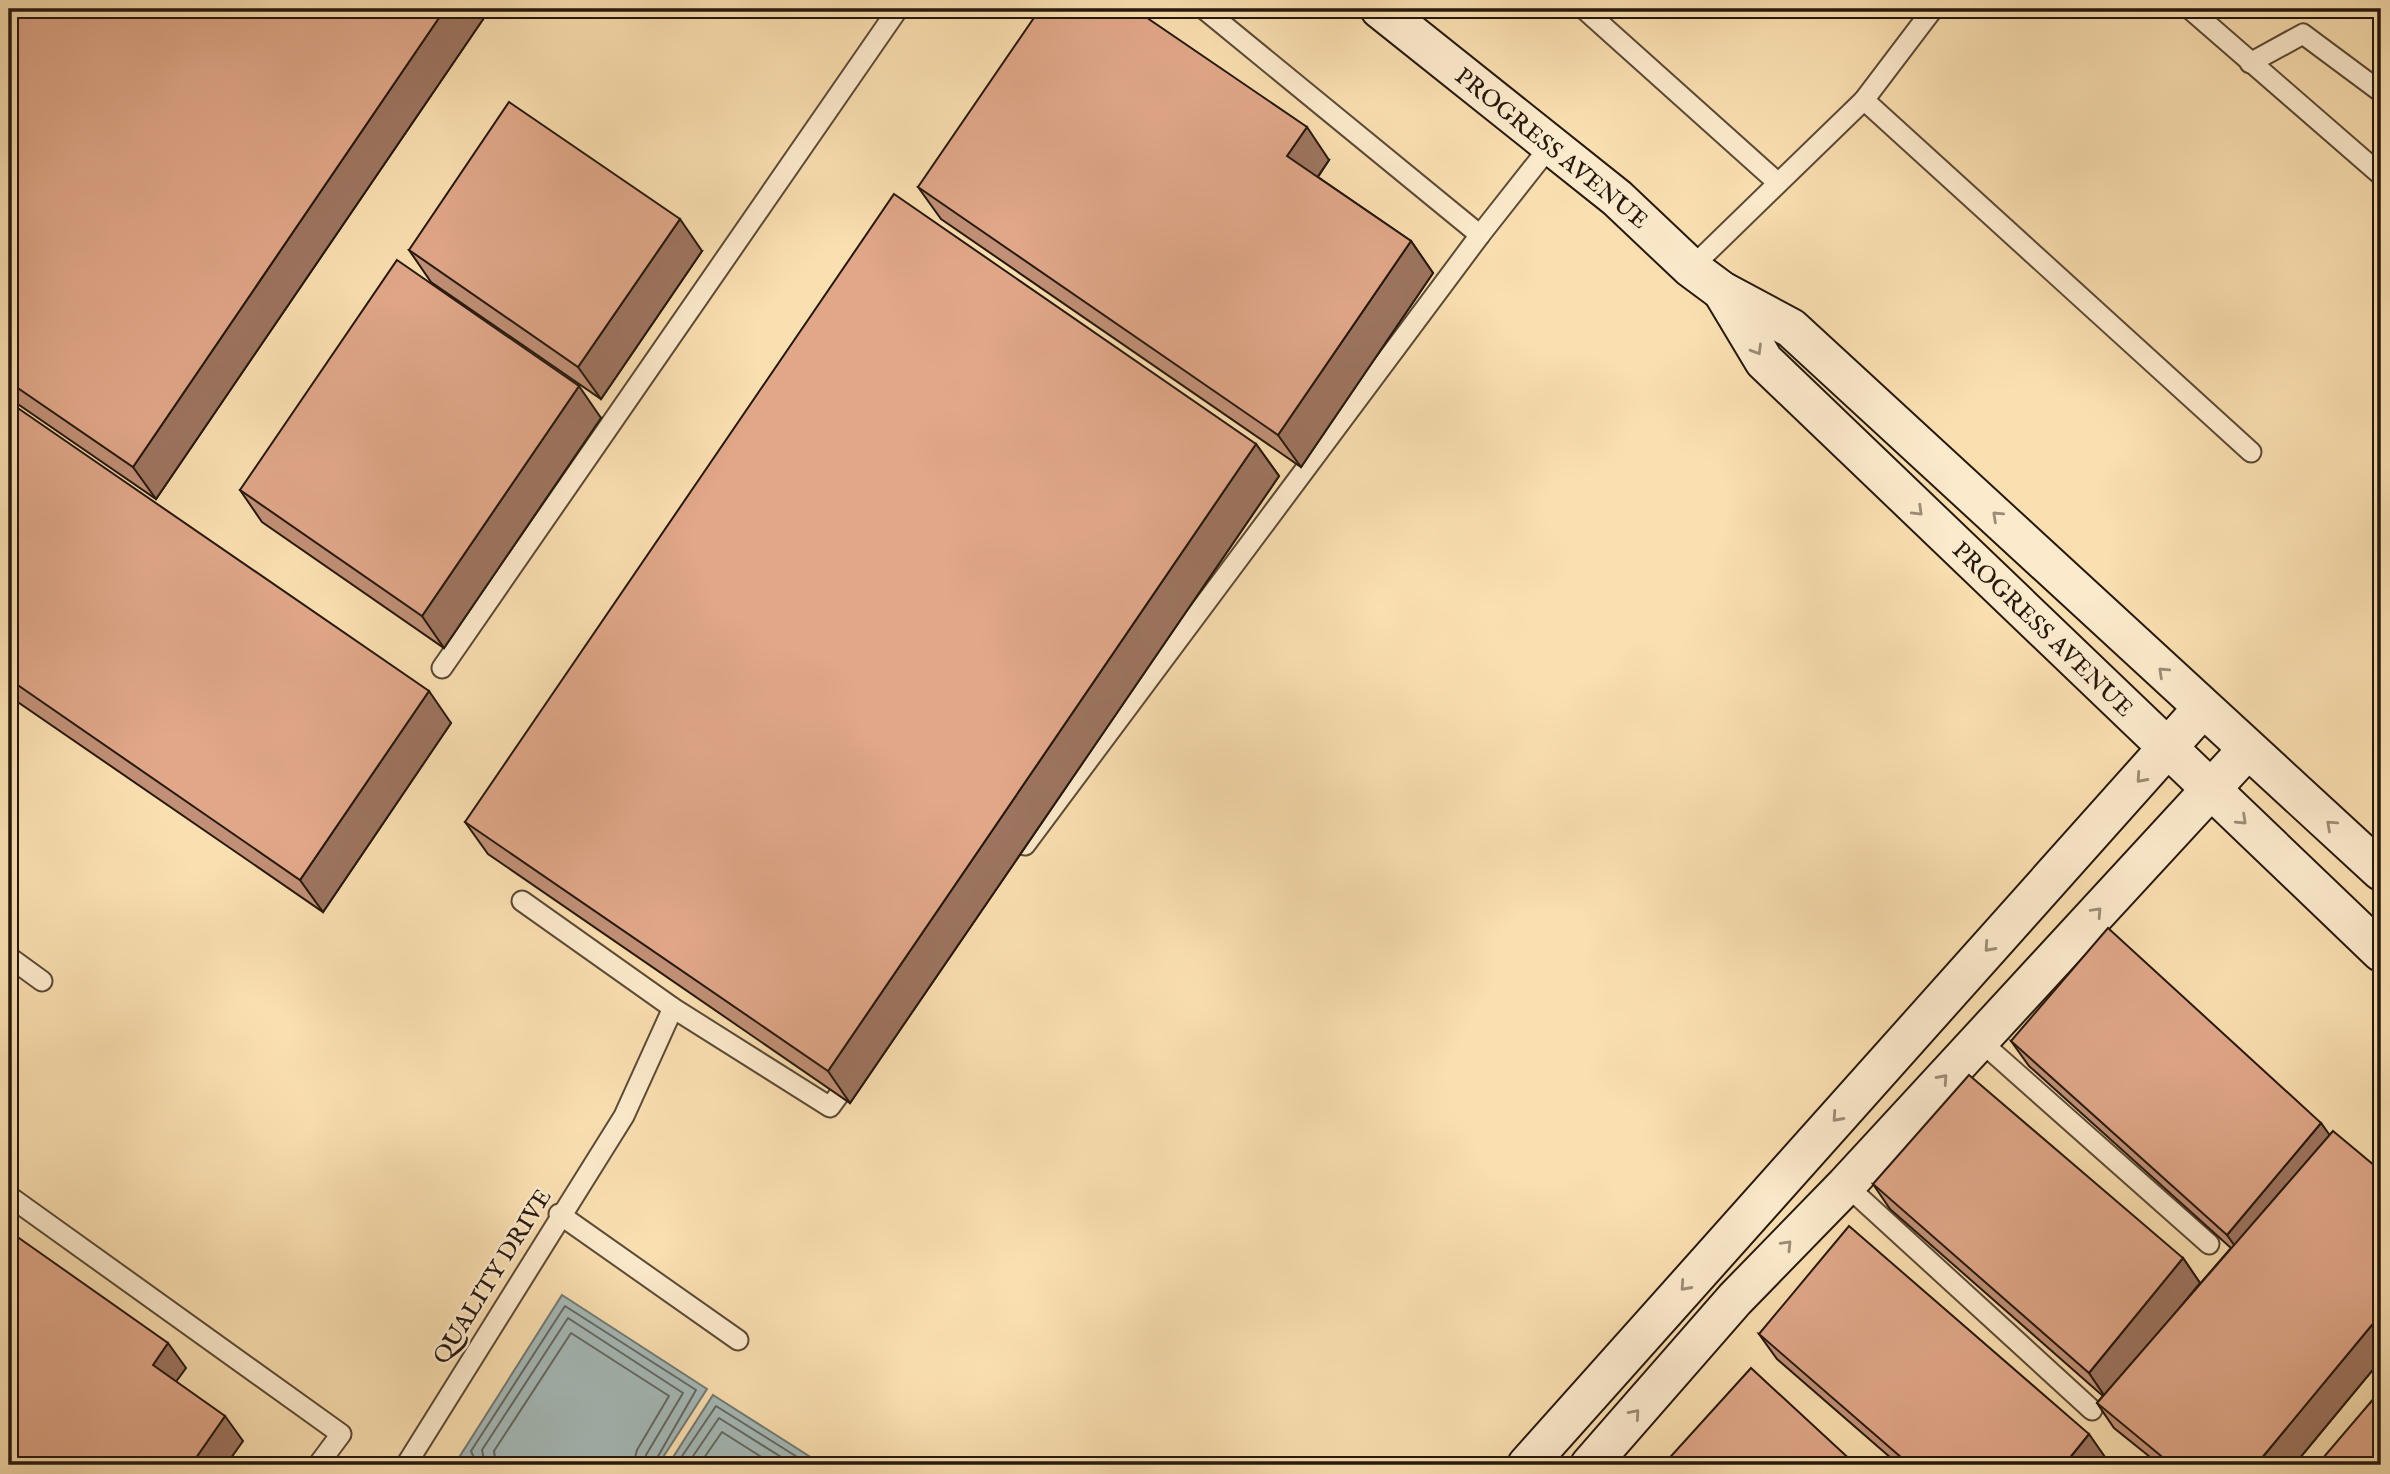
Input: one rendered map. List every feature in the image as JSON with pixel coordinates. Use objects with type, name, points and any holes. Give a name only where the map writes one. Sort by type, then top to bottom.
[{"type":"street","name":"PROGRESS AVENUE","points":[[1380,9],[1617,198],[1691,268],[1722,291],[1791,328],[2381,871]]},
{"type":"street","name":"PROGRESS AVENUE","points":[[1722,291],[1765,361],[2381,952]]},
{"type":"street","points":[[1527,1465],[2202,709]]},
{"type":"street","points":[[1590,1465],[1735,1299],[1846,1185],[2247,750]]},
{"type":"lane","points":[[442,668],[898,9]]},
{"type":"lane","points":[[1204,9],[1480,235]]},
{"type":"lane","points":[[1584,9],[1778,183]]},
{"type":"lane","points":[[1691,268],[1864,100],[1933,9]]},
{"type":"lane","points":[[2190,9],[2381,175]]},
{"type":"lane","points":[[2250,63],[2303,34],[2381,92]]},
{"type":"lane","points":[[1864,100],[2251,452]]},
{"type":"lane","points":[[1013,862],[1480,235],[1552,145]]},
{"type":"lane","points":[[522,901],[673,1008],[830,1107],[863,1063]]},
{"type":"lane","points":[[9,957],[42,981]]},
{"type":"lane","name":"QUALITY DRIVE","points":[[405,1465],[559,1214],[624,1116],[673,1008]]},
{"type":"lane","points":[[1979,1040],[2209,1244]]},
{"type":"lane","points":[[1846,1185],[2092,1410]]},
{"type":"lane","points":[[9,1196],[341,1434],[318,1465]]},
{"type":"lane","points":[[559,1214],[738,1340]]},
{"type":"water","points":[[562,1295],[707,1389],[658,1465],[474,1465],[460,1456]]},
{"type":"water","points":[[713,1395],[823,1465],[668,1465]]},
{"type":"building","points":[[9,9],[445,9],[133,467],[9,382]]},
{"type":"building","points":[[1040,9],[1134,9],[1307,127],[1287,156],[1411,241],[1278,435],[918,187]]},
{"type":"building","points":[[509,102],[680,219],[578,367],[409,250]]},
{"type":"building","points":[[894,194],[1256,444],[828,1071],[465,822]]},
{"type":"building","points":[[397,260],[579,386],[422,616],[240,490]]},
{"type":"building","points":[[9,402],[429,691],[300,880],[9,679]]},
{"type":"building","points":[[2108,928],[2321,1123],[2227,1235],[2011,1041]]},
{"type":"building","points":[[1969,1075],[2183,1258],[2089,1373],[1873,1184]]},
{"type":"building","points":[[2333,1131],[2381,1171],[2381,1314],[2256,1465],[2172,1465],[2097,1403]]},
{"type":"building","points":[[1849,1226],[2089,1434],[2064,1465],[1910,1465],[1759,1334]]},
{"type":"building","points":[[9,1231],[168,1343],[153,1365],[225,1416],[191,1465],[9,1465]]},
{"type":"building","points":[[1751,1368],[1856,1465],[1663,1465]]},
{"type":"building","points":[[2381,1390],[2381,1465],[2317,1465]]}]
